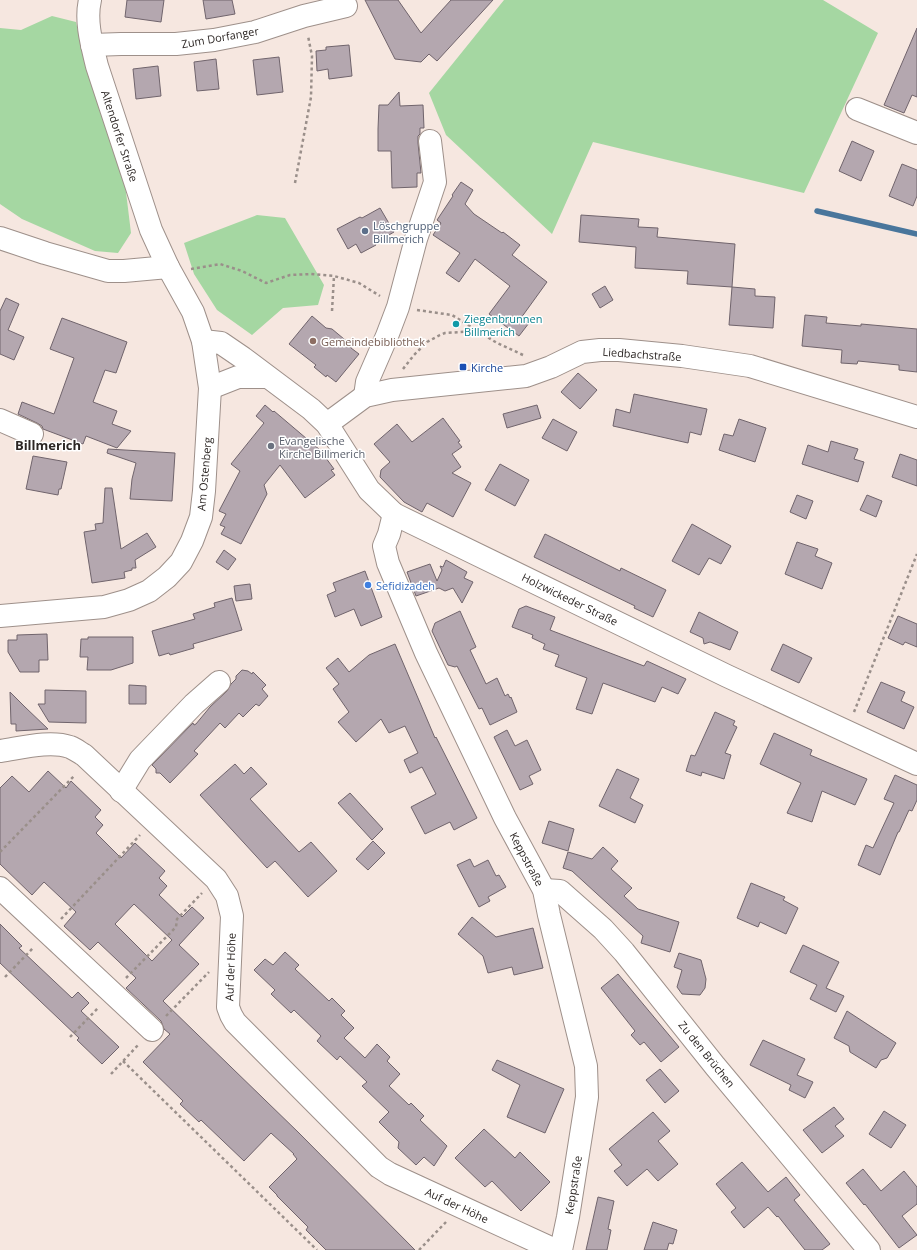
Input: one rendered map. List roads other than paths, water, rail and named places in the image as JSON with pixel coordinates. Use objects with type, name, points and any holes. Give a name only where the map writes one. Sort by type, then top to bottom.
[{"type":"street","name":"Altendorfer Straße","points":[[90,0],[88,6],[89,21],[92,45],[97,66],[151,230],[168,267]]},
{"type":"street","name":"Zum Dorfanger","points":[[92,45],[176,44],[214,40],[255,32],[304,16],[346,6]]},
{"type":"street","points":[[857,109],[917,133]]},
{"type":"street","points":[[364,396],[367,382],[398,307],[416,238],[435,182],[430,141]]},
{"type":"street","points":[[0,238],[45,253],[108,270],[124,271],[168,267]]},
{"type":"street","name":"Am Ostenberg","points":[[0,616],[104,607],[129,600],[149,591],[167,577],[181,562],[192,541],[201,517],[210,388],[203,341],[193,312],[168,267]]},
{"type":"street","name":"Holzwickeder Straße","points":[[203,341],[221,343],[311,409],[327,424],[369,490],[394,514],[722,674],[917,764]]},
{"type":"street","name":"Liedbachstraße","points":[[327,424],[364,396],[392,390],[526,376],[551,367],[582,352],[600,350],[619,350],[690,357],[750,366],[917,417]]},
{"type":"street","points":[[210,388],[238,377],[267,377]]},
{"type":"street","points":[[0,420],[32,434]]},
{"type":"street","name":"Keppstraße","points":[[394,514],[384,546],[388,563],[426,653],[505,818],[544,890],[586,1066],[587,1097],[568,1217],[561,1250]]},
{"type":"street","points":[[121,791],[140,760],[194,704],[219,682]]},
{"type":"street","name":"Auf der Höhe","points":[[0,751],[50,744],[59,744],[77,750],[90,760],[121,791],[216,879],[227,896],[232,916],[228,1007],[231,1015],[235,1022],[380,1167],[390,1174],[555,1250]]},
{"type":"street","points":[[0,888],[152,1030]]},
{"type":"street","name":"Zu den Brüchen","points":[[544,890],[560,892],[603,928],[862,1245]]},
{"type":"waterway","points":[[817,211],[917,234]]},
{"type":"place","name":"Löschgruppe Billmerich","points":[[365,231]]},
{"type":"place","name":"Ziegenbrunnen Billmerich","points":[[456,324]]},
{"type":"place","name":"Gemeindebibliothek","points":[[313,341]]},
{"type":"place","name":"Kirche","points":[[463,367]]},
{"type":"place","name":"Evangelische Kirche Billmerich","points":[[271,446]]},
{"type":"place","name":"Sefidizadeh","points":[[368,585]]},
{"type":"district","name":"Billmerich","points":[[48,445]]}]
